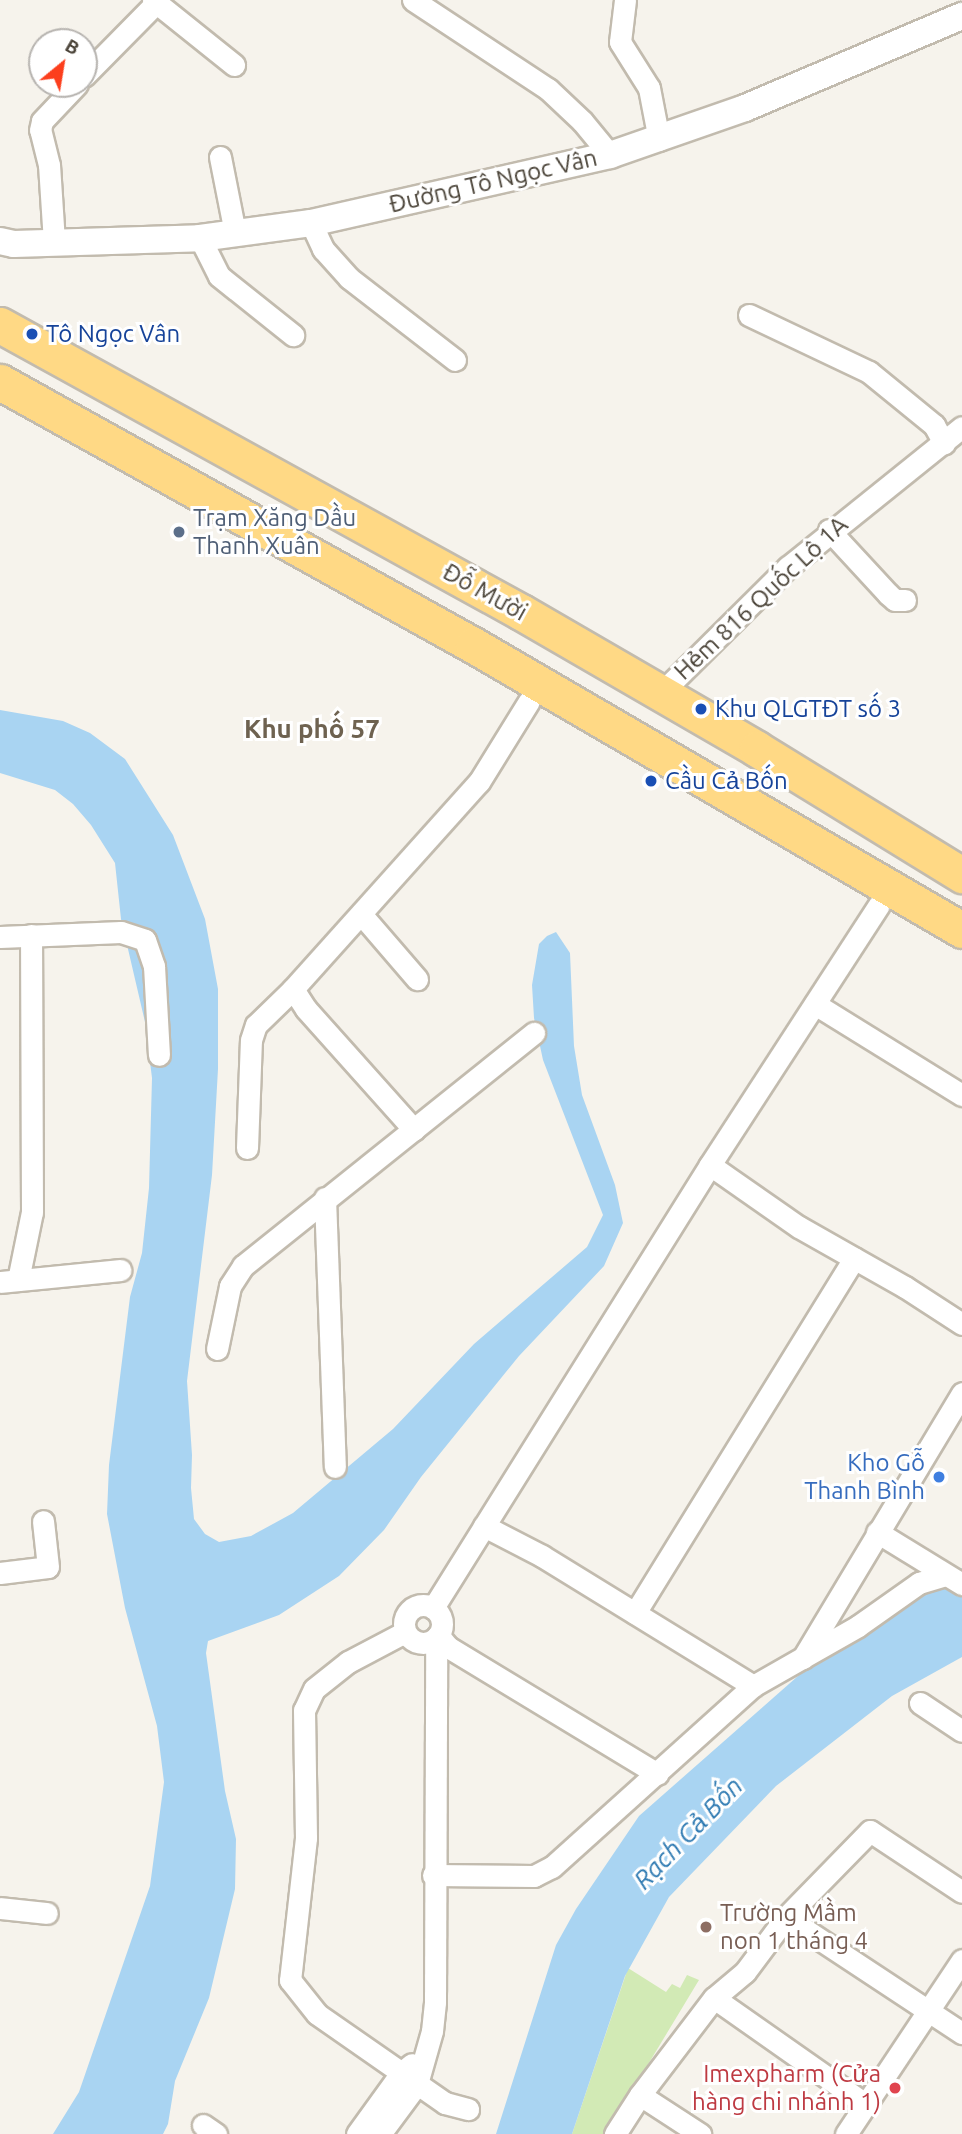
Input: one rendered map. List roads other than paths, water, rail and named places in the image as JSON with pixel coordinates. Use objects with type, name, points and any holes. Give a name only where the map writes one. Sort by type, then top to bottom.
[{"type":"highway","name":"Đỗ Mười","points":[[0,325],[521,612],[661,693],[962,875]]},
{"type":"highway","name":"Đỗ Mười","points":[[0,349],[533,645],[962,898]]},
{"type":"highway","points":[[0,382],[473,645],[884,896],[962,954]]},
{"type":"highway","points":[[0,407],[665,777],[884,896],[962,930]]},
{"type":"street","points":[[413,0],[548,89],[582,121],[610,155]]},
{"type":"street","points":[[625,0],[620,42],[649,88],[659,140]]},
{"type":"street","points":[[98,61],[155,1],[234,65]]},
{"type":"street","name":"Đường Tô Ngọc Vân","points":[[5,245],[200,238],[311,223],[610,155],[659,140],[797,87],[962,16]]},
{"type":"street","points":[[54,242],[49,165],[40,130],[42,121],[63,98]]},
{"type":"street","points":[[220,157],[235,233]]},
{"type":"street","points":[[311,223],[323,248],[349,278],[455,360]]},
{"type":"street","points":[[200,238],[219,276],[293,335]]},
{"type":"street","points":[[749,315],[869,372],[934,425],[955,437]]},
{"type":"street","name":"Hẻm 816 Quốc Lộ 1A","points":[[661,693],[747,605],[829,530],[955,437]]},
{"type":"street","points":[[829,530],[888,594],[895,600],[905,600]]},
{"type":"street","points":[[247,1148],[251,1040],[256,1024],[293,989],[479,782],[529,701]]},
{"type":"street","points":[[433,1608],[710,1165],[884,896]]},
{"type":"street","points":[[361,914],[417,979]]},
{"type":"street","points":[[0,937],[121,932],[145,940],[154,966],[159,1055]]},
{"type":"street","points":[[31,936],[32,1212],[9,1281],[120,1270]]},
{"type":"street","points":[[293,989],[306,1009],[414,1130]]},
{"type":"street","points":[[815,1003],[962,1095]]},
{"type":"street","points":[[217,1349],[230,1286],[243,1266],[534,1033]]},
{"type":"street","points":[[710,1165],[799,1227],[962,1324]]},
{"type":"street","points":[[325,1198],[335,1467]]},
{"type":"street","points":[[635,1613],[854,1258]]},
{"type":"street","points":[[801,1661],[962,1392]]},
{"type":"street","points":[[0,1573],[48,1567],[44,1521]]},
{"type":"street","points":[[484,1526],[542,1556],[754,1686]]},
{"type":"street","points":[[877,1532],[956,1581]]},
{"type":"street","points":[[433,1875],[534,1876],[552,1867],[754,1686],[801,1661],[919,1583],[956,1581]]},
{"type":"street","points":[[421,1605],[433,1608],[441,1617],[442,1629],[437,1637],[425,1644],[413,1641],[405,1632],[404,1620],[410,1610],[421,1605]]},
{"type":"street","points":[[405,1632],[348,1662],[314,1689],[304,1710],[306,1838],[289,1980],[317,2014],[445,2103],[468,2109]]},
{"type":"street","points":[[437,1637],[448,1647],[658,1774]]},
{"type":"street","points":[[380,2134],[422,2057],[432,2031],[435,2002],[433,1875],[437,1637]]},
{"type":"street","points":[[919,1703],[962,1731]]},
{"type":"street","points":[[615,2134],[639,2095],[714,1998],[745,1972],[786,1917],[870,1831],[962,1892]]},
{"type":"street","points":[[0,1908],[47,1913]]},
{"type":"street","points":[[786,1917],[962,2033]]},
{"type":"street","points":[[846,2134],[962,1960]]},
{"type":"street","points":[[714,1998],[866,2105]]},
{"type":"street","points":[[358,2134],[409,2078]]},
{"type":"street","points":[[639,2095],[700,2134]]},
{"type":"water","points":[[0,710],[63,721],[90,733],[125,759],[173,835],[205,919],[218,989],[218,1069],[212,1175],[187,1381],[194,1519],[205,1534],[219,1542],[251,1536],[293,1513],[393,1429],[474,1344],[587,1247],[603,1215],[543,1060],[534,1018],[532,985],[539,944],[556,932],[570,953],[574,1046],[582,1095],[615,1185],[623,1223],[604,1266],[519,1356],[421,1477],[384,1530],[339,1576],[279,1615],[208,1641],[206,1653],[225,1791],[236,1839],[235,1889],[209,1998],[175,2081],[168,2124],[163,2134],[53,2134],[79,2092],[150,1886],[164,1782],[157,1726],[125,1608],[107,1514],[109,1465],[130,1297],[142,1253],[149,1188],[152,1078],[145,1022],[121,919],[115,863],[91,825],[73,804],[55,790],[0,773]]},
{"type":"water","name":"Rạch Cả Bốn","points":[[962,1568],[962,1657],[892,1696],[776,1786],[669,1897],[625,1976],[572,2134],[496,2134],[556,1945],[576,1909],[639,1816],[815,1661]]},
{"type":"place","name":"Tô Ngọc Vân","points":[[32,334]]},
{"type":"place","name":"Trạm Xăng Dầu Thanh Xuân","points":[[179,532]]},
{"type":"place","name":"Khu QLGTĐT số 3","points":[[701,709]]},
{"type":"place","name":"Cầu Cả Bốn","points":[[651,781]]},
{"type":"place","name":"Kho Gỗ Thanh Bình","points":[[939,1477]]},
{"type":"place","name":"Trường Mầm non 1 tháng 4","points":[[706,1927]]},
{"type":"place","name":"Imexpharm (Cửa hàng chi nhánh 1)","points":[[895,2088]]},
{"type":"district","name":"Khu phố 57","points":[[312,729]]}]
